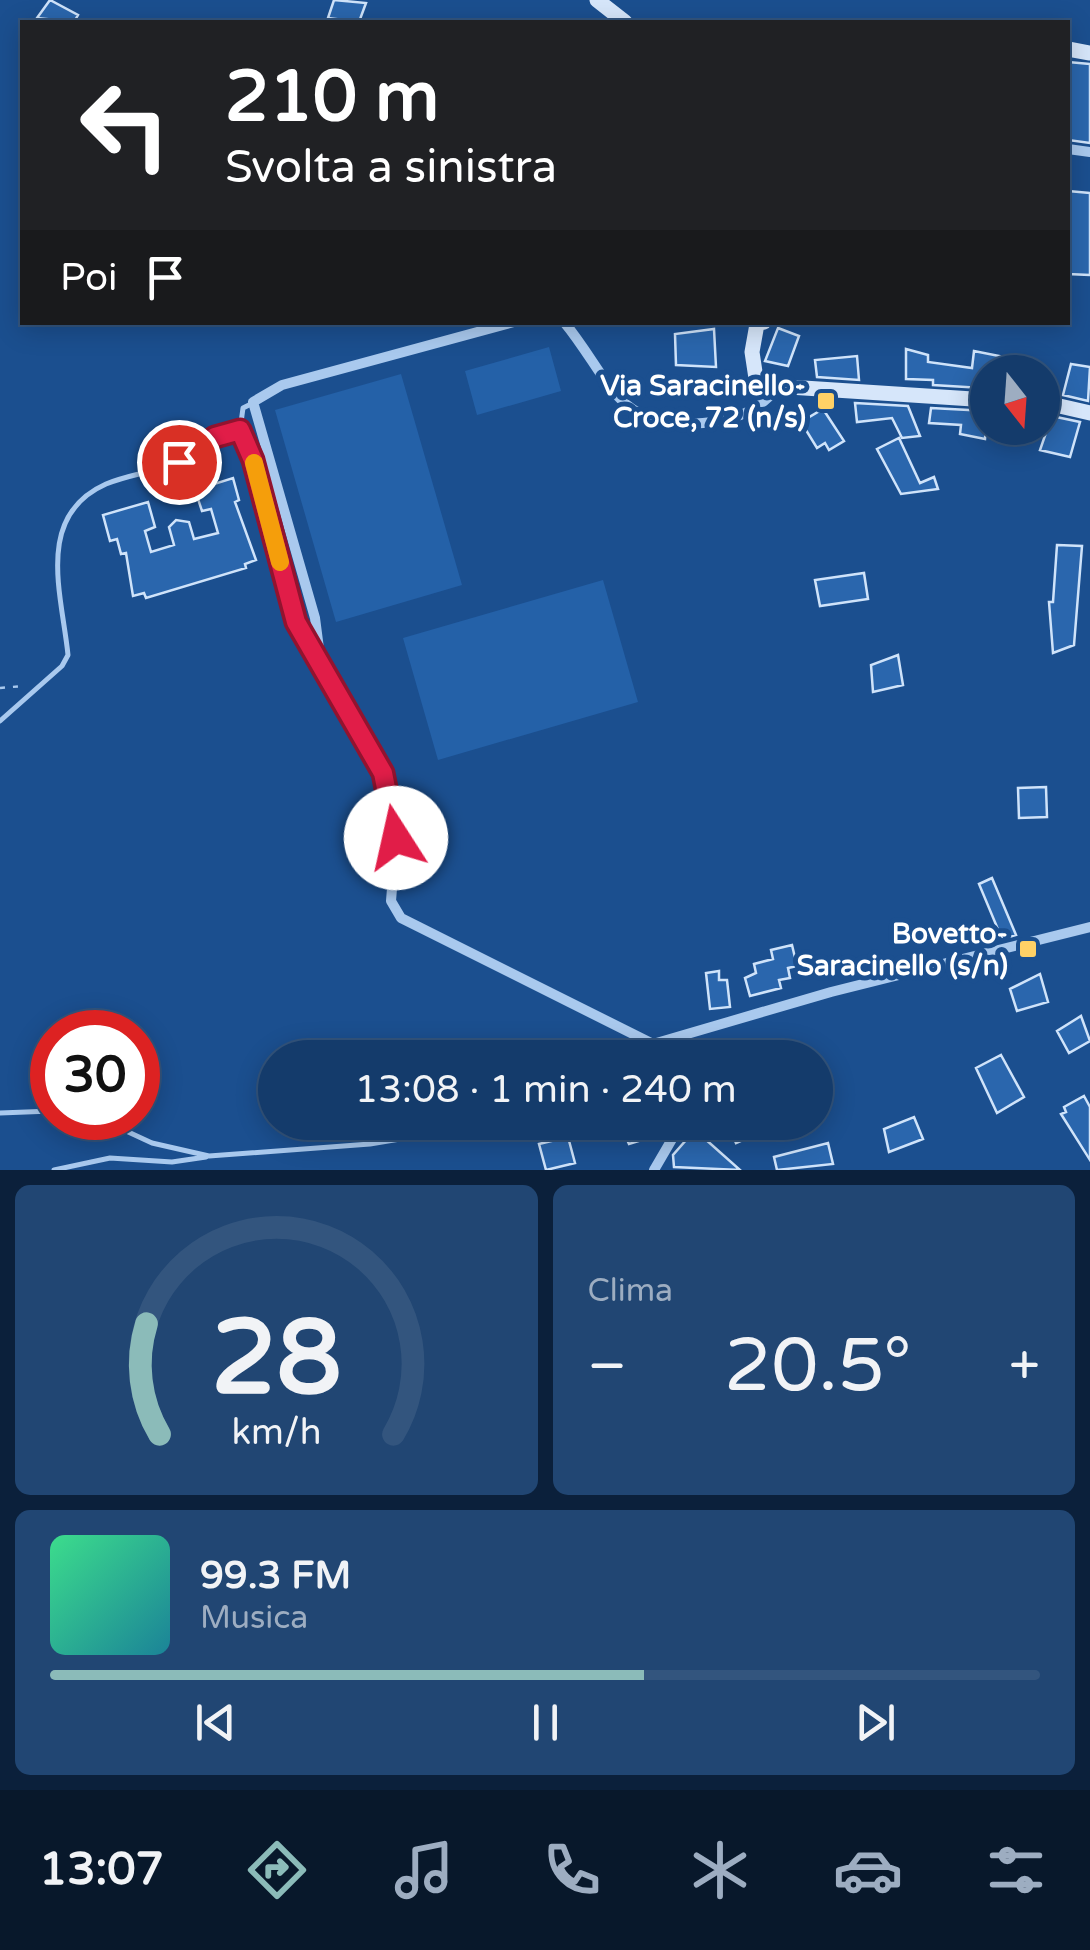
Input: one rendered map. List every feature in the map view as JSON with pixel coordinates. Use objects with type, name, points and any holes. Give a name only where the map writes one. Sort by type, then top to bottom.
[{"type":"street","points":[[597,0],[622,20]]},
{"type":"street","points":[[503,325],[282,385],[260,394],[254,402],[316,618],[322,672],[383,773],[396,838],[391,901],[402,918],[645,1040]]},
{"type":"street","points":[[566,325],[614,395],[635,414],[672,426],[724,421],[760,408],[777,388]]},
{"type":"street","points":[[757,325],[752,352],[758,385],[970,399]]},
{"type":"street","points":[[1060,406],[1090,413]]},
{"type":"street","points":[[667,1040],[831,992],[1090,926]]},
{"type":"street","points":[[654,1170],[672,1140]]},
{"type":"lane","points":[[254,402],[243,408],[240,430],[253,460],[296,622],[322,672]]},
{"type":"lane","points":[[0,721],[68,655],[56,552],[62,528],[82,501],[101,486],[179,462],[215,437],[240,430]]},
{"type":"lane","points":[[0,1113],[30,1111]]},
{"type":"lane","points":[[146,1140],[209,1156]]},
{"type":"lane","points":[[54,1170],[110,1158],[172,1162],[394,1140]]},
{"type":"path","points":[[0,688],[35,688]]},
{"type":"shaded area","points":[[549,347],[561,391],[477,415],[465,371]]},
{"type":"shaded area","points":[[401,374],[462,585],[336,622],[275,410]]},
{"type":"shaded area","points":[[603,580],[638,702],[438,760],[403,638]]},
{"type":"building","points":[[50,0],[78,15],[75,20],[37,18]]},
{"type":"building","points":[[334,0],[366,3],[360,20],[328,18]]},
{"type":"building","points":[[1070,62],[1090,64],[1090,143],[1070,140]]},
{"type":"building","points":[[1070,191],[1090,193],[1090,275],[1070,274]]},
{"type":"building","points":[[778,328],[799,336],[788,366],[765,361]]},
{"type":"building","points":[[714,329],[716,367],[676,365],[675,334]]},
{"type":"building","points":[[906,349],[928,355],[928,362],[970,368],[970,387],[906,379]]},
{"type":"building","points":[[857,356],[859,380],[817,377],[815,360]]},
{"type":"building","points":[[1071,364],[1090,367],[1088,401],[1063,395]]},
{"type":"building","points":[[855,403],[908,406],[920,436],[902,438],[892,418],[857,422]]},
{"type":"building","points":[[931,408],[970,410],[970,436],[960,434],[961,425],[929,423]]},
{"type":"building","points":[[823,409],[844,441],[829,450],[825,443],[817,448],[801,422]]},
{"type":"building","points":[[1060,418],[1080,422],[1070,457],[1040,450],[1042,445],[1060,445]]},
{"type":"building","points":[[899,438],[920,483],[934,477],[938,489],[901,494],[877,449]]},
{"type":"building","points":[[233,478],[239,500],[235,502],[256,560],[245,564],[246,568],[146,598],[144,593],[133,596],[126,553],[121,554],[117,539],[110,541],[103,515],[148,502],[155,527],[145,531],[151,552],[174,545],[169,527],[176,520],[189,522],[194,539],[218,533],[211,509],[202,511],[195,490]]},
{"type":"building","points":[[1057,545],[1082,546],[1074,645],[1053,653],[1049,602],[1053,602]]},
{"type":"building","points":[[864,573],[868,599],[820,606],[815,580]]},
{"type":"building","points":[[898,655],[903,685],[873,692],[871,665]]},
{"type":"building","points":[[1046,787],[1047,817],[1019,818],[1018,788]]},
{"type":"building","points":[[992,878],[1016,935],[1002,939],[979,884]]},
{"type":"building","points":[[792,945],[797,966],[788,968],[790,978],[779,980],[781,988],[750,996],[745,978],[756,973],[754,964],[773,959],[771,950]]},
{"type":"building","points":[[719,971],[719,980],[727,980],[730,1007],[710,1009],[706,973]]},
{"type":"building","points":[[1040,974],[1048,1002],[1017,1011],[1010,989]]},
{"type":"building","points":[[1081,1016],[1090,1041],[1069,1053],[1057,1031]]},
{"type":"building","points":[[1001,1055],[1024,1097],[997,1113],[976,1068]]},
{"type":"building","points":[[1084,1096],[1090,1107],[1090,1160],[1061,1114],[1066,1112],[1064,1107]]},
{"type":"building","points":[[914,1117],[923,1139],[889,1152],[884,1129]]},
{"type":"building","points":[[569,1140],[575,1163],[546,1170],[539,1144]]},
{"type":"building","points":[[686,1140],[706,1140],[740,1170],[674,1167],[673,1155]]},
{"type":"building","points":[[828,1143],[833,1164],[777,1170],[774,1157]]},
{"type":"slow traffic","points":[[254,463],[280,562]]},
{"type":"place","name":"Via Saracinello- Croce, 72 (n/s)","points":[[826,401]]},
{"type":"place","name":"Bovetto- Saracinello (s/n)","points":[[1028,949]]},
{"type":"route","points":[[179,462],[215,437],[240,430],[253,460],[296,622],[383,773],[396,838]]}]
